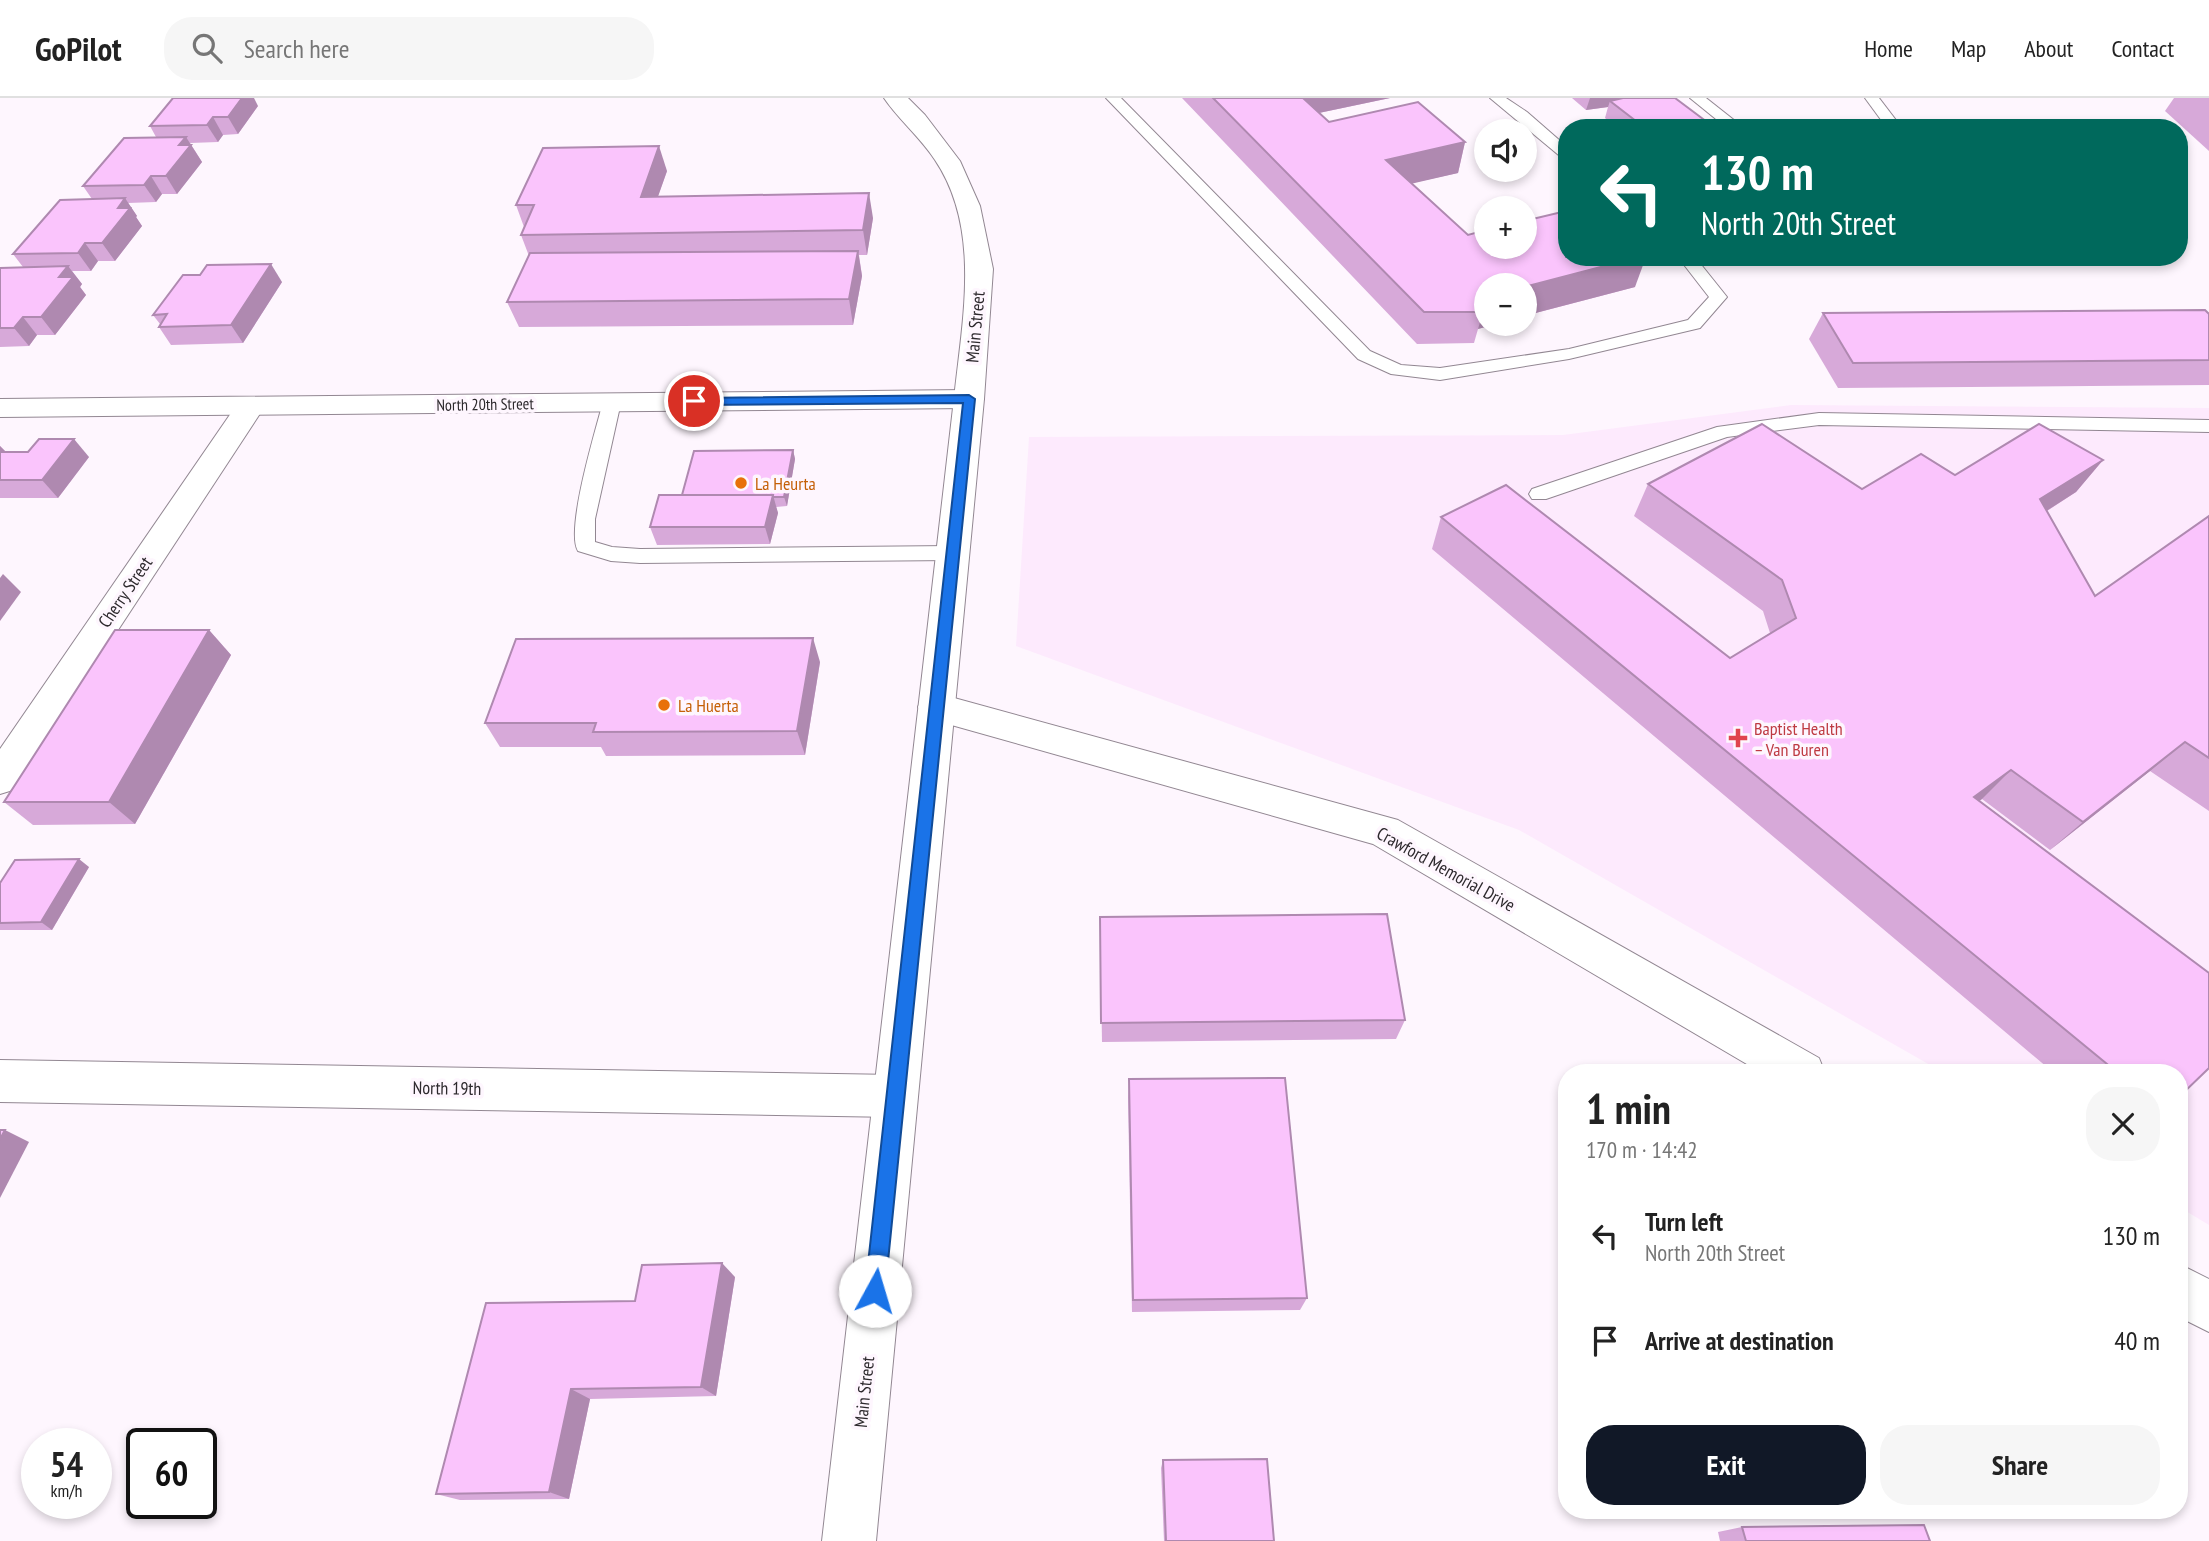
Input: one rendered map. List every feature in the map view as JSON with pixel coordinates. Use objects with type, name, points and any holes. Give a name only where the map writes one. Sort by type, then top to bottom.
[{"type":"street","name":"Main Street","points":[[849,1541],[969,399],[980,269],[968,206],[948,161],[895,98]]},
{"type":"street","name":"North 20th Street","points":[[0,408],[969,399]]},
{"type":"street","name":"Cherry Street","points":[[0,779],[250,406]]},
{"type":"street","name":"Crawford Memorial Drive","points":[[936,707],[1384,831],[1787,1064]]},
{"type":"street","name":"North 19th","points":[[0,1081],[895,1096]]},
{"type":"street","points":[[2188,1294],[2209,1307]]},
{"type":"lane","points":[[1113,98],[1364,355],[1397,369],[1440,374],[1569,354],[1694,324],[1718,297],[1693,266]]},
{"type":"lane","points":[[1497,98],[1522,115],[1558,147]]},
{"type":"lane","points":[[1698,98],[1725,119]]},
{"type":"lane","points":[[1872,98],[1888,119]]},
{"type":"lane","points":[[612,402],[584,519],[585,546],[611,554],[640,556],[952,553]]},
{"type":"lane","points":[[1539,494],[1724,431],[1819,419],[2209,426]]},
{"type":"shaded area","name":"Baptist Health – Van Buren","points":[[1791,405],[2209,408],[2209,1225],[2188,1212],[2188,1064],[1928,1064],[1519,830],[1016,646],[1029,437],[1563,435]]},
{"type":"building","points":[[173,98],[242,98],[228,117],[213,117],[207,125],[150,126]]},
{"type":"building","points":[[1213,98],[1303,98],[1329,122],[1418,102],[1465,142],[1386,160],[1468,235],[1474,233],[1474,259],[1537,259],[1537,218],[1558,213],[1558,266],[1604,266],[1537,284],[1537,273],[1474,273],[1474,312],[1424,312]]},
{"type":"building","points":[[1623,98],[1675,98],[1703,119],[1633,119],[1610,101]]},
{"type":"building","points":[[186,137],[179,145],[191,145],[166,176],[151,176],[144,185],[83,186],[124,138]]},
{"type":"building","points":[[659,146],[641,197],[869,193],[863,230],[521,235],[534,205],[516,205],[543,148]]},
{"type":"building","points":[[125,198],[118,208],[130,208],[102,243],[85,243],[78,253],[13,254],[60,200]]},
{"type":"building","points":[[858,251],[849,299],[507,302],[530,253]]},
{"type":"building","points":[[271,264],[231,325],[159,327],[167,314],[153,315],[183,275],[200,275],[207,265]]},
{"type":"building","points":[[68,266],[59,277],[73,277],[41,317],[23,317],[14,328],[0,328],[0,268]]},
{"type":"building","points":[[2205,310],[2209,314],[2209,360],[1853,363],[1823,313]]},
{"type":"building","points":[[1762,424],[1862,489],[1921,454],[1955,475],[2039,424],[2103,460],[2040,499],[2095,596],[2209,516],[2209,758],[2185,742],[2083,822],[2011,770],[1974,797],[2209,973],[2209,1068],[2188,1088],[2188,1064],[2107,1064],[1441,517],[1506,485],[1730,658],[1796,618],[1782,580],[1648,484]]},
{"type":"building","points":[[39,439],[74,439],[42,480],[0,480],[0,452],[28,452]]},
{"type":"building","name":"La Heurta","points":[[793,450],[784,497],[682,495],[694,451]]},
{"type":"building","points":[[659,495],[773,495],[765,527],[650,527]]},
{"type":"building","points":[[115,630],[209,630],[109,802],[4,802]]},
{"type":"building","name":"La Huerta","points":[[813,638],[797,731],[593,732],[596,723],[485,723],[516,639]]},
{"type":"building","points":[[79,859],[41,922],[0,923],[0,883],[15,860]]},
{"type":"building","points":[[1387,914],[1405,1020],[1101,1023],[1100,917]]},
{"type":"building","points":[[1285,1078],[1307,1298],[1133,1300],[1129,1079]]},
{"type":"building","points":[[722,1263],[701,1387],[571,1389],[549,1492],[436,1494],[486,1303],[635,1301],[642,1265]]},
{"type":"building","points":[[1267,1459],[1274,1541],[1166,1541],[1163,1460]]},
{"type":"building","points":[[1924,1525],[1930,1541],[1746,1541],[1742,1527]]},
{"type":"place","name":"La Heurta","points":[[741,483]]},
{"type":"place","name":"La Huerta","points":[[664,705]]},
{"type":"place","name":"Baptist Health – Van Buren","points":[[1738,738]]},
{"type":"route","points":[[694,401],[969,399],[875,1291]]}]
